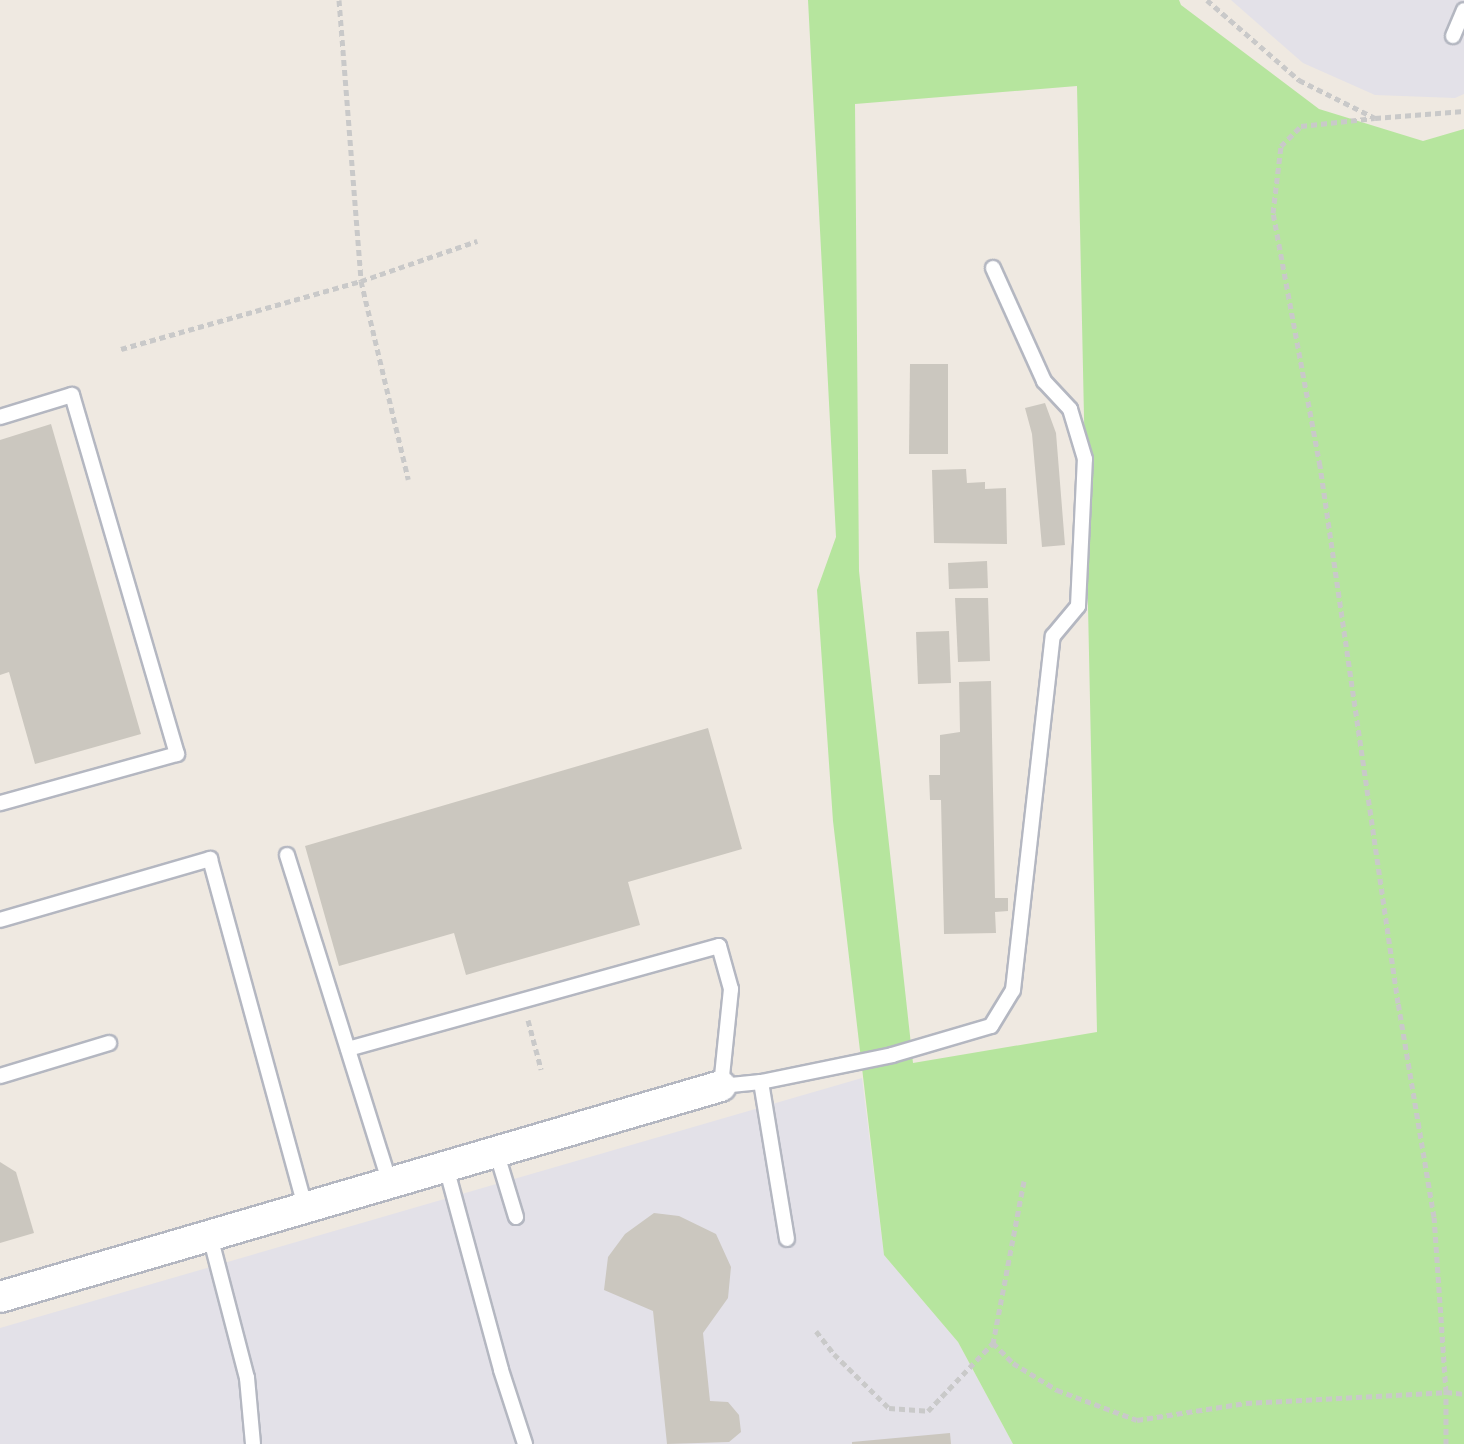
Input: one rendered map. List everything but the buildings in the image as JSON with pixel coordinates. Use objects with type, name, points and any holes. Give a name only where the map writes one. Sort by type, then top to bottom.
[{"type":"street","points":[[0,1297],[721,1086]]},
{"type":"lane","points":[[1453,36],[1464,10]]},
{"type":"lane","points":[[348,1049],[719,946],[731,989],[721,1086],[761,1082],[922,1048],[991,1026],[1013,990],[1053,636],[1078,606],[1085,459],[1070,409],[1044,381],[993,268]]},
{"type":"lane","points":[[0,417],[72,395],[177,754],[0,803]]},
{"type":"lane","points":[[287,855],[390,1184]]},
{"type":"lane","points":[[0,920],[210,859],[306,1209]]},
{"type":"lane","points":[[0,1076],[109,1043]]},
{"type":"lane","points":[[761,1082],[787,1239]]},
{"type":"lane","points":[[496,1150],[516,1217]]},
{"type":"lane","points":[[446,1167],[525,1444]]},
{"type":"lane","points":[[210,1236],[247,1378],[253,1444]]},
{"type":"path","points":[[339,0],[361,281],[408,479]]},
{"type":"path","points":[[1207,0],[1299,80],[1375,118]]},
{"type":"path","points":[[1446,1444],[1446,1392],[1434,1217],[1398,1003],[1320,466],[1273,213],[1281,146],[1301,126],[1464,111]]},
{"type":"path","points":[[121,349],[361,281],[477,241]]},
{"type":"path","points":[[522,1001],[541,1069]]},
{"type":"path","points":[[816,1331],[834,1354],[889,1408],[928,1411],[993,1343],[1024,1181]]},
{"type":"path","points":[[993,1343],[1013,1363],[1057,1390],[1137,1420],[1246,1403],[1446,1392],[1464,1394]]},
{"type":"shaded area","points":[[1231,0],[1464,0],[1464,94],[1455,98],[1375,95],[1303,63]]},
{"type":"shaded area","points":[[862,1078],[884,1255],[958,1342],[1013,1444],[0,1444],[0,1328]]},
{"type":"green space","points":[[808,0],[1179,0],[1181,5],[1319,109],[1423,141],[1464,129],[1464,1444],[1013,1444],[958,1342],[884,1255],[833,821],[817,590],[836,537]],"holes":[[[1077,86],[1097,1032],[913,1063],[859,571],[855,104]]]}]
